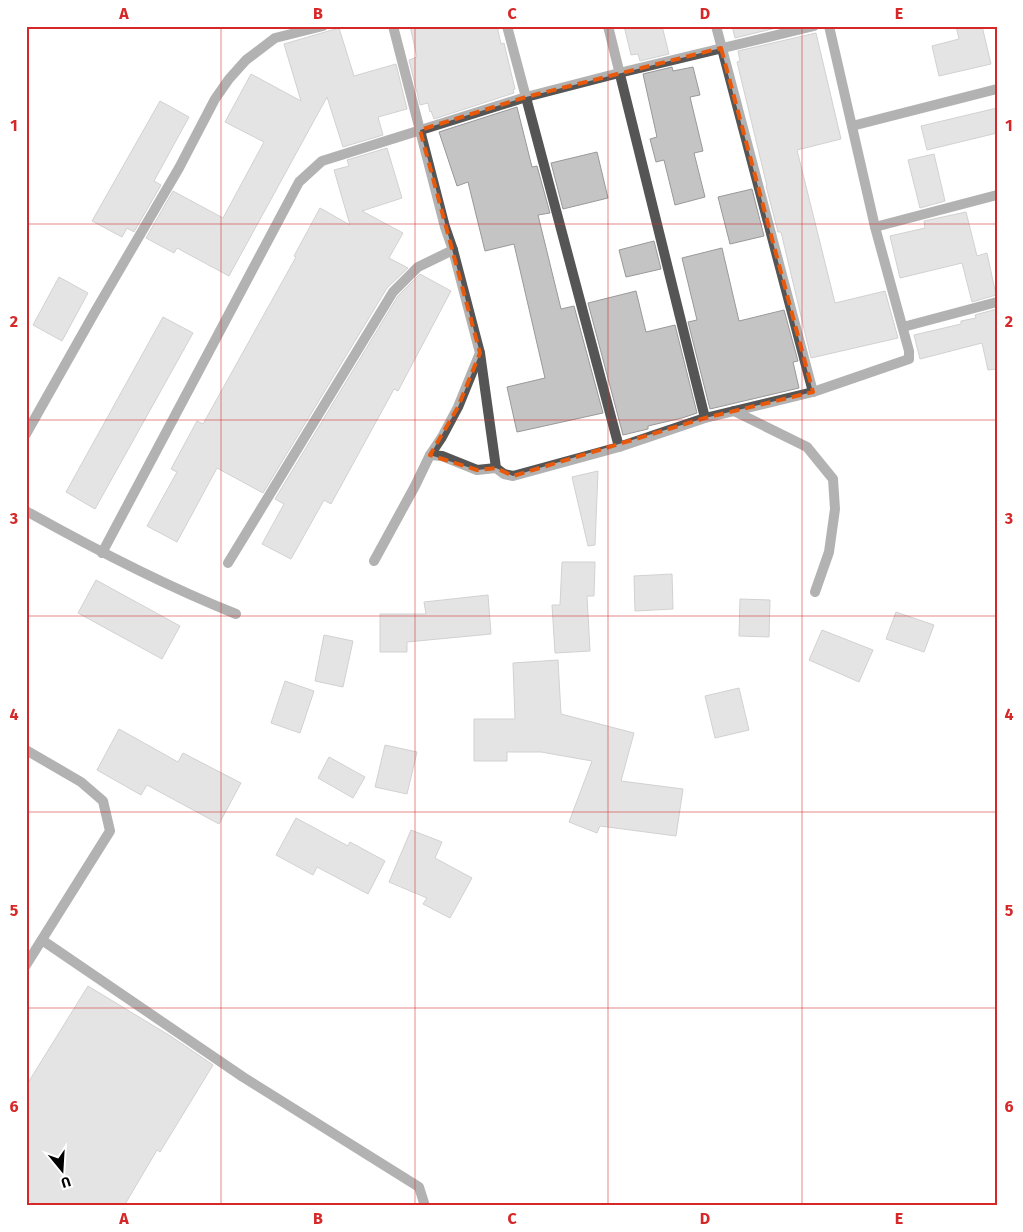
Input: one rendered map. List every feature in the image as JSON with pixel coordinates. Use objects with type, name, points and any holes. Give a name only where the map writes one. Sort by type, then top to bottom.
[{"type":"street","points":[[26,434],[96,310],[180,168],[215,99],[229,79],[246,60],[275,38],[323,26]]},
{"type":"street","points":[[393,26],[480,353],[496,468]]},
{"type":"street","points":[[507,26],[619,447]]},
{"type":"street","points":[[608,26],[705,418]]},
{"type":"street","points":[[716,26],[813,392]]},
{"type":"street","points":[[102,553],[299,182],[322,161],[526,97],[814,26]]},
{"type":"street","points":[[430,455],[442,456],[477,470],[496,468],[504,474],[513,476],[619,447],[705,418],[813,392],[904,362],[908,359],[909,350],[875,227],[829,26]]},
{"type":"street","points":[[852,126],[997,89]]},
{"type":"street","points":[[875,227],[997,195]]},
{"type":"street","points":[[228,563],[393,292],[418,267],[453,250]]},
{"type":"street","points":[[903,327],[997,302]]},
{"type":"street","points":[[374,561],[430,455],[458,407],[480,353]]},
{"type":"street","points":[[734,411],[807,447],[833,479],[835,509],[830,552],[815,592]]},
{"type":"street","points":[[26,511],[102,553],[198,599],[236,614]]},
{"type":"street","points":[[26,750],[81,782],[103,801],[110,831],[26,965]]},
{"type":"street","points":[[42,940],[243,1077],[419,1187],[424,1206]]},
{"type":"highlighted area","points":[[721,48],[813,392],[705,418],[513,476],[496,468],[477,470],[430,455],[458,407],[480,353],[420,130],[526,97]]},
{"type":"building","points":[[410,26],[497,26],[501,44],[504,43],[515,89],[513,90],[514,93],[434,119],[428,103],[420,105],[409,60],[417,57]]},
{"type":"building","points":[[624,26],[662,26],[669,54],[640,61],[638,54],[631,55]]},
{"type":"building","points":[[732,26],[784,26],[735,38]]},
{"type":"building","points":[[956,26],[982,26],[991,64],[939,76],[932,46],[959,39]]},
{"type":"building","points":[[339,28],[354,76],[396,64],[407,109],[378,117],[383,135],[343,147],[327,97],[229,276],[177,248],[174,253],[146,238],[173,191],[223,218],[264,142],[225,122],[251,74],[301,101],[284,44]]},
{"type":"building","points":[[816,33],[841,139],[797,150],[835,303],[885,291],[898,338],[811,358],[781,232],[778,232],[766,186],[737,62],[740,61],[738,51]]},
{"type":"building","points":[[672,67],[673,71],[693,67],[700,95],[690,97],[703,151],[694,153],[705,197],[675,205],[664,160],[656,162],[650,139],[657,137],[643,74]]},
{"type":"building","points":[[160,101],[189,117],[154,181],[161,185],[134,232],[127,228],[122,237],[92,221]]},
{"type":"building","points":[[517,107],[532,167],[537,166],[550,213],[538,215],[561,309],[574,306],[603,413],[517,432],[507,387],[545,378],[514,244],[485,251],[468,182],[457,186],[439,132]]},
{"type":"building","points":[[997,108],[997,133],[927,150],[921,126]]},
{"type":"building","points":[[387,148],[402,198],[362,211],[403,233],[389,258],[408,268],[387,288],[263,493],[217,468],[177,542],[147,526],[177,472],[171,469],[197,421],[203,424],[296,257],[294,256],[320,208],[350,225],[334,170],[349,166],[347,160]]},
{"type":"building","points":[[597,152],[608,198],[563,209],[551,163]]},
{"type":"building","points":[[934,154],[945,201],[920,208],[908,160]]},
{"type":"building","points":[[752,189],[764,236],[730,244],[718,197]]},
{"type":"building","points":[[966,212],[977,256],[987,253],[996,295],[972,302],[962,263],[900,278],[890,236],[925,228],[924,221]]},
{"type":"building","points":[[654,241],[661,269],[626,277],[619,250]]},
{"type":"building","points":[[722,248],[739,321],[784,310],[798,361],[793,362],[799,388],[710,409],[688,322],[697,320],[682,258]]},
{"type":"building","points":[[420,274],[451,291],[398,391],[394,389],[331,504],[324,500],[291,559],[262,544],[284,504],[275,499],[398,296]]},
{"type":"building","points":[[59,277],[88,293],[62,341],[33,325]]},
{"type":"building","points":[[636,291],[646,332],[675,325],[697,413],[648,426],[648,429],[623,435],[588,303]]},
{"type":"building","points":[[997,309],[997,369],[988,370],[982,343],[920,359],[914,335],[961,324],[961,321],[976,318],[975,315]]},
{"type":"building","points":[[163,317],[193,333],[95,509],[66,492]]},
{"type":"building","points":[[598,471],[595,545],[588,546],[572,477]]},
{"type":"building","points":[[562,562],[595,562],[594,596],[587,596],[590,651],[555,653],[552,605],[560,605]]},
{"type":"building","points":[[672,574],[673,609],[635,611],[634,576]]},
{"type":"building","points":[[96,580],[180,626],[162,659],[78,613]]},
{"type":"building","points":[[488,595],[491,634],[407,642],[407,652],[380,652],[380,614],[426,614],[424,602]]},
{"type":"building","points":[[740,599],[770,600],[769,637],[739,636]]},
{"type":"building","points":[[896,612],[934,625],[924,652],[886,639]]},
{"type":"building","points":[[822,630],[873,650],[859,682],[809,660]]},
{"type":"building","points":[[324,635],[353,641],[343,687],[315,681]]},
{"type":"building","points":[[558,660],[561,714],[634,733],[621,781],[683,789],[676,836],[600,826],[597,833],[569,822],[592,761],[541,752],[507,752],[507,761],[474,761],[474,719],[515,719],[513,663]]},
{"type":"building","points":[[285,681],[314,691],[300,733],[271,723]]},
{"type":"building","points":[[739,688],[749,730],[715,738],[705,696]]},
{"type":"building","points":[[119,729],[178,762],[183,753],[241,783],[219,824],[147,785],[141,795],[97,770]]},
{"type":"building","points":[[385,745],[417,752],[407,794],[375,787]]},
{"type":"building","points":[[329,757],[365,777],[353,798],[318,778]]},
{"type":"building","points":[[296,818],[348,846],[350,842],[385,861],[368,894],[317,867],[313,875],[276,855]]},
{"type":"building","points":[[411,830],[442,842],[435,858],[472,878],[450,918],[423,904],[427,898],[389,882]]},
{"type":"building","points":[[88,986],[172,1037],[213,1065],[160,1152],[157,1150],[124,1206],[38,1206],[26,1199],[26,1086]]}]
